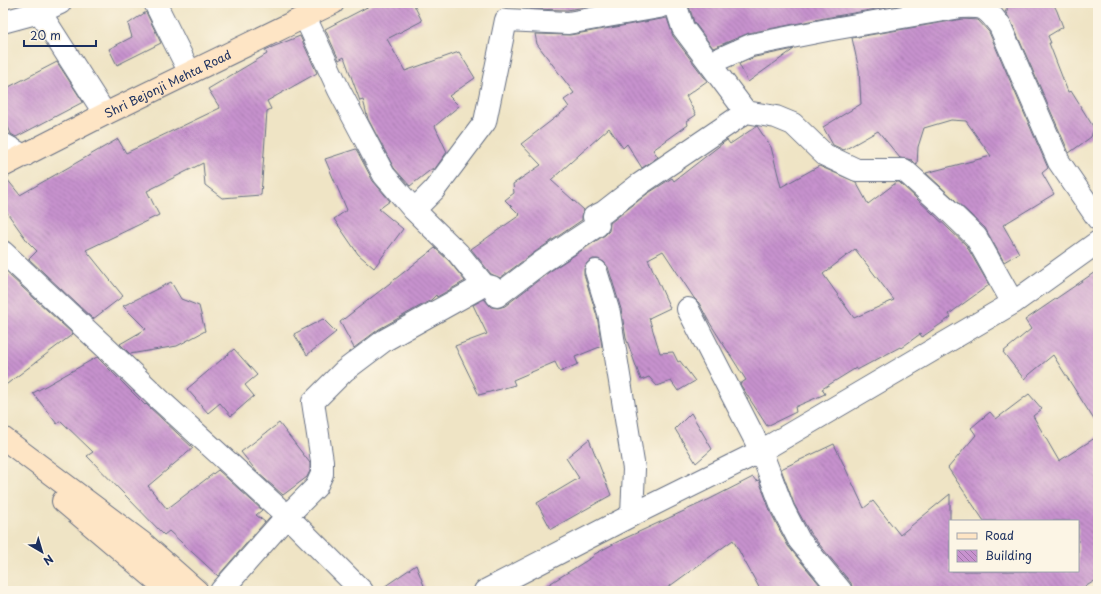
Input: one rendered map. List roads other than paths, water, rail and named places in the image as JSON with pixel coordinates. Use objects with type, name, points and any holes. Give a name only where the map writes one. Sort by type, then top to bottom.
[{"type":"main road","name":"Shri Bejonji Mehta Road","points":[[3,166],[105,114],[333,3]]},
{"type":"main road","points":[[3,438],[144,544],[197,591]]},
{"type":"main road","points":[[3,455],[75,510],[169,591]]},
{"type":"street","points":[[3,22],[37,7],[60,3]]},
{"type":"street","points":[[155,3],[190,73]]},
{"type":"street","points":[[414,210],[434,190],[485,122],[506,20],[568,23],[660,8],[674,3],[683,28],[746,112]]},
{"type":"street","points":[[710,63],[751,45],[835,28],[961,7],[979,6],[991,13],[1000,26],[1059,162],[1098,220]]},
{"type":"street","points":[[37,7],[105,114]]},
{"type":"street","points":[[305,17],[339,90],[384,175],[414,210],[458,253],[484,285],[492,287],[497,296],[542,262],[598,225],[594,217],[604,212],[640,184],[746,112],[776,117],[793,124],[824,155],[857,170],[904,170],[976,237],[1013,304]]},
{"type":"street","points":[[3,144],[24,156]]},
{"type":"street","points":[[485,591],[632,515],[761,451],[1013,304],[1098,242]]},
{"type":"street","points":[[3,252],[161,401],[287,516],[362,591]]},
{"type":"street","points":[[596,271],[609,313],[618,361],[623,405],[634,469],[632,515]]},
{"type":"street","points":[[221,591],[287,516],[316,487],[322,474],[322,461],[313,402],[344,371],[385,340],[484,285]]},
{"type":"street","points":[[688,309],[761,451],[783,509],[799,540],[841,591]]}]
